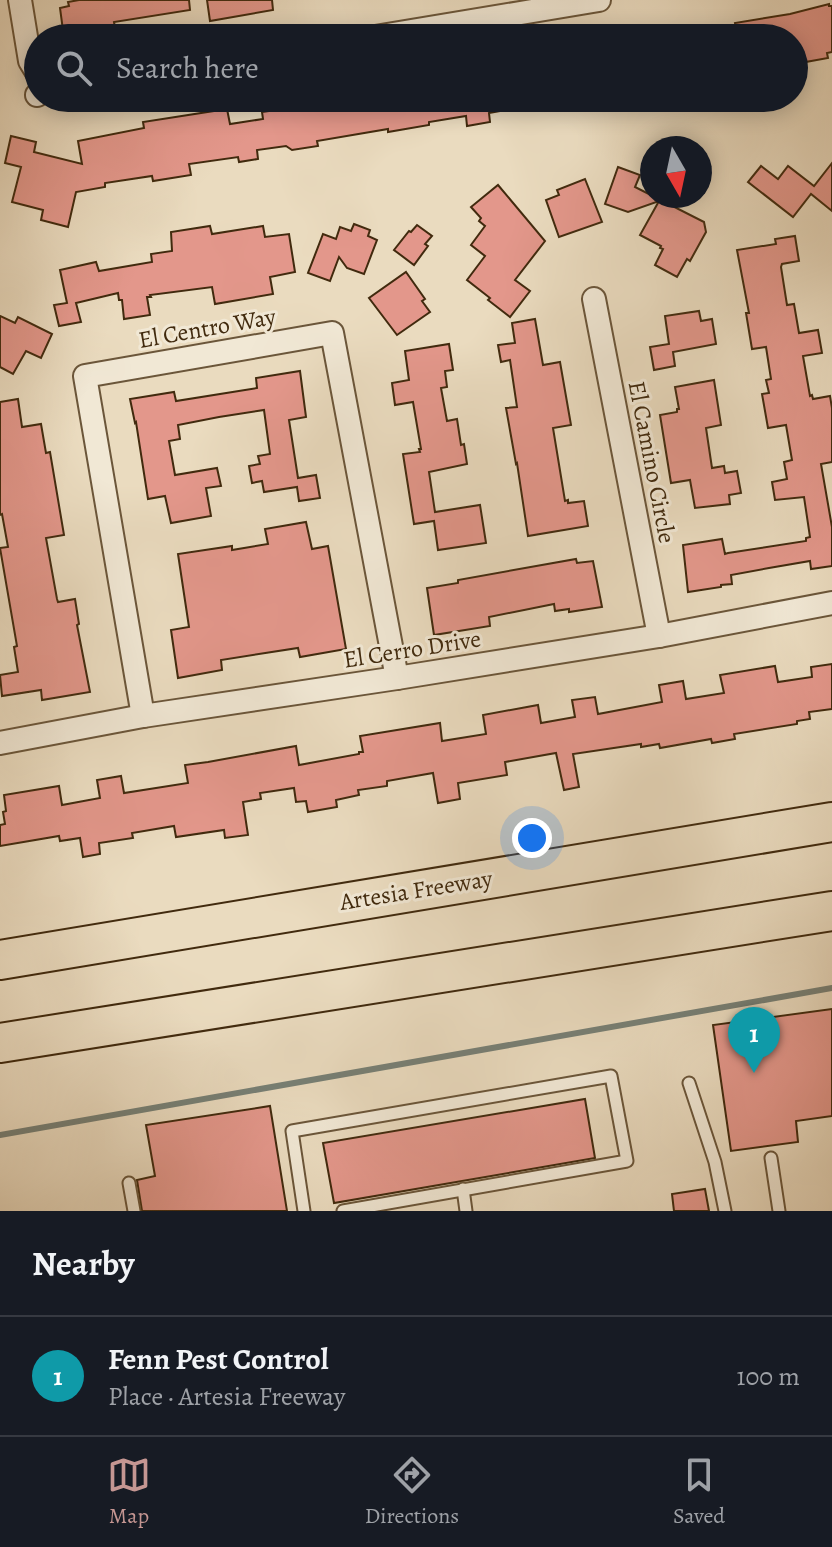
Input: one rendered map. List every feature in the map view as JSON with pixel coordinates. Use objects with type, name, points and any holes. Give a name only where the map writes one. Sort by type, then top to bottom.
[{"type":"highway","name":"Artesia Freeway","points":[[0,960],[832,822]]},
{"type":"highway","points":[[0,1043],[832,911]]},
{"type":"highway","points":[[0,1056],[130,1022]]},
{"type":"street","points":[[20,0],[24,24]]},
{"type":"street","points":[[454,24],[599,0]]},
{"type":"street","name":"El Camino Circle","points":[[594,299],[659,636]]},
{"type":"street","name":"El Centro Way","points":[[143,716],[85,376],[332,333],[397,678]]},
{"type":"street","name":"El Cerro Drive","points":[[0,743],[143,716],[659,636],[832,603]]},
{"type":"lane","points":[[304,1211],[292,1131],[611,1076],[627,1161],[343,1211]]},
{"type":"lane","points":[[689,1083],[715,1162],[725,1211]]},
{"type":"lane","points":[[771,1158],[779,1211]]},
{"type":"lane","points":[[129,1183],[134,1211]]},
{"type":"lane","points":[[463,1189],[466,1211]]},
{"type":"building","points":[[189,0],[190,10],[114,24],[62,24],[60,8],[69,6],[68,2]]},
{"type":"building","points":[[207,0],[272,0],[273,10],[210,21]]},
{"type":"building","points":[[829,4],[832,6],[832,52],[827,53],[828,58],[808,62],[808,24],[735,23]]},
{"type":"building","points":[[208,112],[228,112],[230,124],[263,119],[262,112],[495,112],[489,113],[490,122],[467,126],[466,116],[388,132],[388,129],[317,141],[318,146],[257,150],[258,159],[239,162],[238,157],[189,164],[191,175],[153,181],[152,176],[105,183],[105,187],[76,192],[68,227],[41,220],[43,210],[12,202],[21,167],[5,163],[11,136],[36,142],[34,152],[82,164],[78,141],[144,128],[143,122]]},
{"type":"building","points":[[832,163],[832,211],[811,194],[793,217],[748,182],[761,166],[778,179],[788,166],[814,186]]},
{"type":"building","points":[[618,167],[640,175],[635,187],[640,190],[640,208],[628,212],[605,204]]},
{"type":"building","points":[[585,179],[602,222],[559,237],[546,200],[559,195],[557,190]]},
{"type":"building","points":[[498,185],[545,241],[515,280],[530,291],[510,317],[467,280],[485,256],[471,245],[485,226],[471,207]]},
{"type":"building","points":[[655,208],[676,208],[704,222],[706,232],[677,277],[655,265],[663,249],[640,235]]},
{"type":"building","points":[[354,224],[370,230],[368,236],[377,240],[364,274],[347,268],[339,257],[330,281],[308,273],[323,234],[336,239],[340,227],[351,231]]},
{"type":"building","points":[[417,225],[432,236],[414,265],[394,250]]},
{"type":"building","points":[[210,226],[212,234],[263,226],[265,237],[289,234],[295,272],[270,277],[273,294],[215,304],[212,287],[150,295],[147,297],[150,315],[124,319],[118,293],[76,303],[81,322],[59,326],[54,305],[67,303],[60,270],[96,262],[99,271],[152,262],[151,254],[172,251],[171,232]]},
{"type":"building","points":[[795,236],[799,261],[782,264],[781,267],[787,305],[794,304],[799,333],[818,330],[822,353],[803,356],[810,396],[813,399],[830,396],[832,408],[832,462],[821,464],[832,527],[832,566],[811,569],[810,561],[769,568],[731,575],[732,584],[688,592],[683,545],[722,539],[725,554],[806,541],[810,537],[804,497],[775,500],[772,482],[787,479],[784,462],[792,460],[786,425],[768,428],[762,394],[769,393],[766,380],[771,379],[766,347],[752,349],[746,313],[749,313],[737,250],[776,244],[775,239]]},
{"type":"building","points":[[406,272],[425,299],[422,301],[430,312],[397,335],[369,298]]},
{"type":"building","points":[[699,311],[701,321],[712,319],[716,344],[673,352],[675,366],[654,370],[650,347],[669,344],[665,316]]},
{"type":"building","points":[[0,316],[15,323],[18,317],[52,334],[41,358],[26,351],[13,374],[0,367]]},
{"type":"building","points":[[535,319],[543,365],[560,362],[571,425],[553,428],[565,501],[584,501],[588,526],[528,536],[506,408],[517,407],[510,360],[501,362],[498,345],[515,343],[512,323]]},
{"type":"building","points":[[449,344],[453,370],[445,371],[447,387],[441,388],[447,421],[457,419],[467,464],[429,472],[435,512],[480,505],[486,543],[438,550],[434,521],[414,524],[403,454],[420,452],[421,449],[413,402],[395,405],[392,383],[409,380],[405,351]]},
{"type":"building","points":[[300,371],[306,417],[289,420],[298,478],[316,475],[320,498],[299,501],[297,487],[264,492],[262,481],[252,483],[249,466],[260,464],[258,456],[270,454],[264,410],[219,417],[178,425],[180,439],[169,441],[175,475],[217,468],[221,486],[206,488],[211,516],[171,523],[165,496],[148,499],[130,399],[174,392],[176,401],[257,388],[256,378]]},
{"type":"building","points":[[714,380],[721,425],[706,428],[712,468],[724,466],[725,473],[737,471],[741,493],[729,495],[730,504],[695,508],[690,480],[671,483],[660,415],[679,409],[675,387]]},
{"type":"building","points":[[18,399],[22,427],[41,424],[46,453],[50,452],[64,535],[46,538],[58,602],[75,599],[90,692],[42,700],[41,690],[2,696],[0,675],[18,672],[14,647],[17,646],[0,548],[8,547],[0,515],[0,402]]},
{"type":"building","points":[[306,522],[312,549],[328,546],[346,649],[300,657],[298,648],[221,660],[222,670],[178,678],[171,630],[189,627],[178,554],[268,544],[265,529]]},
{"type":"building","points":[[576,559],[577,563],[593,561],[602,607],[569,612],[569,609],[555,611],[554,604],[489,617],[490,626],[434,635],[427,588]]},
{"type":"building","points":[[832,664],[832,709],[809,712],[810,719],[797,721],[797,724],[734,734],[735,739],[712,743],[711,739],[660,748],[659,744],[641,747],[641,744],[573,754],[579,787],[564,790],[556,753],[505,762],[507,775],[458,783],[460,799],[438,803],[433,773],[387,781],[387,786],[358,790],[359,795],[336,800],[337,807],[308,812],[306,801],[296,802],[294,788],[260,793],[261,799],[243,802],[248,835],[225,838],[224,830],[176,837],[174,826],[132,833],[133,838],[99,843],[100,854],[83,857],[80,838],[60,841],[59,836],[0,846],[0,825],[5,824],[4,795],[59,786],[62,805],[100,798],[97,780],[121,776],[124,793],[188,783],[185,765],[296,746],[299,765],[359,754],[363,752],[360,736],[440,723],[442,741],[486,734],[483,715],[538,705],[541,723],[575,717],[572,700],[595,697],[598,714],[662,702],[659,685],[683,681],[686,699],[724,693],[720,675],[775,666],[778,682],[812,677],[811,667]]},
{"type":"building","points":[[832,1009],[832,1116],[796,1121],[798,1142],[731,1151],[713,1025]]},
{"type":"building","points":[[585,1099],[595,1158],[334,1203],[323,1143]]},
{"type":"building","points":[[270,1106],[287,1211],[142,1211],[137,1180],[155,1176],[146,1125]]},
{"type":"building","points":[[705,1189],[709,1211],[674,1211],[672,1194]]},
{"type":"waterway","points":[[0,1135],[832,988]]},
{"type":"place","name":"Fenn Pest Control","points":[[754,1073]]}]
